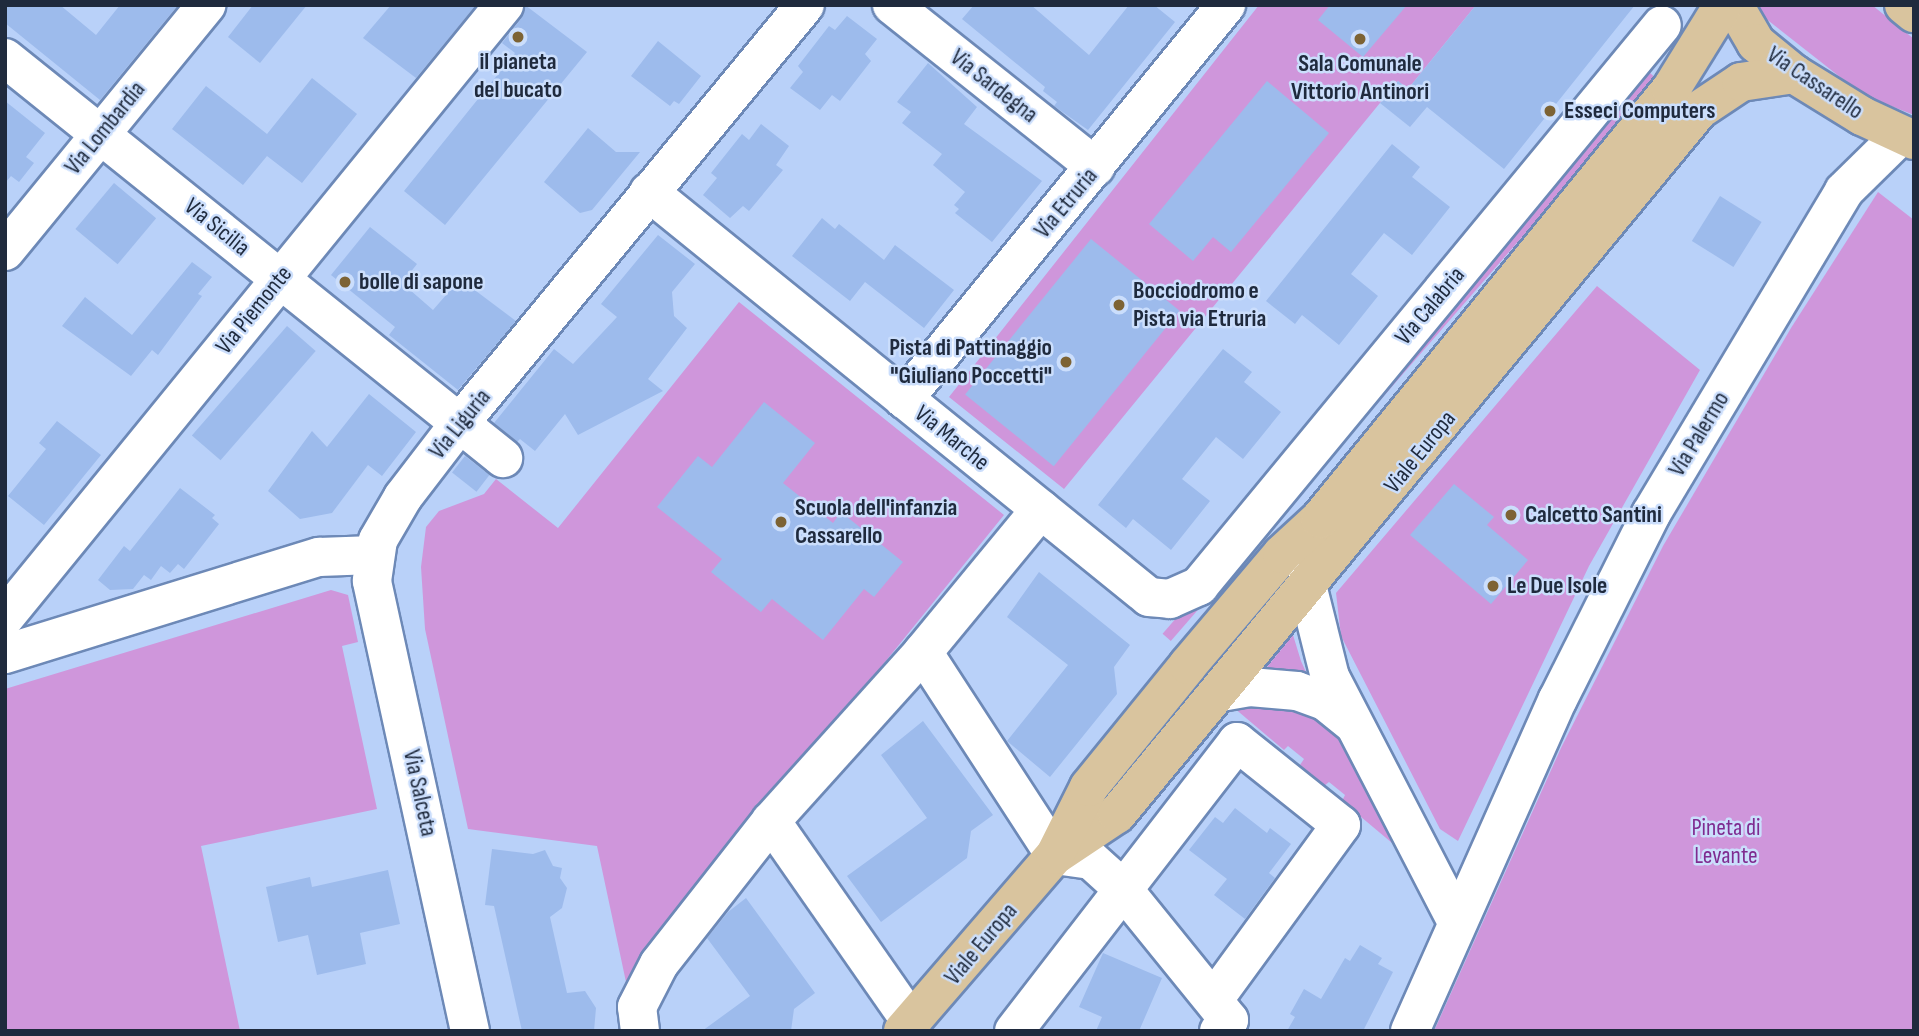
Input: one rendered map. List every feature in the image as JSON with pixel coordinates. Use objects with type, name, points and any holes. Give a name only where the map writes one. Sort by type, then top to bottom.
[{"type":"main road","name":"Viale Europa","points":[[907,1027],[1055,855],[1090,787],[1282,554],[1320,519],[1671,89],[1723,5]]},
{"type":"main road","name":"Via Cassarello","points":[[1734,5],[1756,43],[1794,74],[1907,138]]},
{"type":"main road","points":[[1904,5],[1914,13]]},
{"type":"main road","name":"Viale Europa","points":[[1055,855],[1117,814],[1308,589],[1699,110],[1741,82],[1794,74]]},
{"type":"street","name":"Via Lombardia","points":[[5,251],[206,5]]},
{"type":"street","name":"Via Piemonte","points":[[5,617],[504,5]]},
{"type":"street","name":"Via Liguria","points":[[374,555],[403,497],[459,424],[805,5]]},
{"type":"street","name":"Via Sardegna","points":[[892,5],[1096,167]]},
{"type":"street","name":"Via Etruria","points":[[904,399],[1226,5]]},
{"type":"street","name":"Via Calabria","points":[[1199,586],[1662,25]]},
{"type":"street","name":"Via Sicilia","points":[[5,58],[503,458]]},
{"type":"street","name":"Via Palermo","points":[[1410,1031],[1456,920],[1558,699],[1651,514],[1844,191],[1907,138]]},
{"type":"street","name":"Via Marche","points":[[649,192],[1149,597],[1170,599],[1199,586]]},
{"type":"street","points":[[640,1031],[637,1007],[659,964],[771,821],[923,652],[1041,509]]},
{"type":"street","points":[[1320,519],[1308,556],[1308,589],[1330,677],[1456,920]]},
{"type":"street","points":[[5,654],[319,557],[374,555]]},
{"type":"street","name":"Via Salceta","points":[[374,555],[372,580],[470,1031]]},
{"type":"street","points":[[923,652],[1055,855],[1091,860],[1122,888],[1225,1020],[1341,825],[1237,741],[1122,888],[1014,1031]]},
{"type":"street","points":[[1221,692],[1250,687],[1297,691],[1325,701],[1354,725]]},
{"type":"street","points":[[771,821],[907,1027]]},
{"type":"street","points":[[1426,860],[1479,870]]},
{"type":"green space","name":"Bocciodromo e Pista via Etruria","points":[[1259,5],[1476,5],[1408,89],[1398,81],[1064,489],[949,397]]},
{"type":"green space","points":[[1758,5],[1872,5],[1914,39],[1914,115],[1863,95],[1765,18]]},
{"type":"green space","points":[[1650,73],[1658,80],[1171,641],[1163,634]]},
{"type":"green space","name":"Pineta di Levante","points":[[1878,192],[1914,220],[1914,1031],[1434,1031],[1561,748],[1663,546],[1791,328]]},
{"type":"green space","name":"Calcetto Santini","points":[[1597,286],[1700,370],[1589,566],[1458,841],[1440,829],[1341,636],[1336,593]]},
{"type":"green space","points":[[739,302],[1004,515],[626,982],[597,846],[468,829],[425,629],[421,567],[426,527],[439,511],[484,494],[496,479],[558,528]]},
{"type":"green space","points":[[331,590],[348,595],[358,642],[342,646],[377,809],[201,846],[240,1031],[5,1031],[5,689]]},
{"type":"green space","points":[[1293,635],[1301,661],[1310,681],[1263,672]]},
{"type":"green space","points":[[1294,701],[1339,732],[1404,853],[1342,801],[1345,795],[1329,782],[1324,786],[1300,765],[1304,759],[1288,746],[1284,750],[1233,707]]},
{"type":"building","points":[[5,5],[60,5],[96,35],[120,5],[178,5],[100,100],[5,23]]},
{"type":"building","points":[[253,5],[307,5],[260,63],[228,37]]},
{"type":"building","points":[[391,5],[476,5],[416,78],[363,38]]},
{"type":"building","points":[[525,5],[587,52],[445,225],[404,191],[515,53],[502,43],[521,19]]},
{"type":"building","points":[[974,5],[1031,5],[1089,55],[1129,5],[1154,5],[1175,22],[1088,130],[1054,106],[1057,102],[1043,91],[1045,87],[962,19]]},
{"type":"building","name":"Sala Comunale Vittorio Antinori","points":[[1330,5],[1407,5],[1363,57],[1318,20]]},
{"type":"building","points":[[1476,5],[1635,5],[1504,169],[1427,107],[1410,127],[1380,103],[1398,81],[1408,89]]},
{"type":"building","points":[[847,16],[877,39],[865,54],[871,61],[840,101],[832,95],[820,110],[790,88],[803,72],[798,66],[829,26],[835,30]]},
{"type":"building","points":[[658,41],[701,76],[679,104],[674,101],[670,106],[631,76]]},
{"type":"building","points":[[928,63],[977,107],[964,124],[1042,181],[992,242],[955,213],[959,209],[954,205],[965,192],[933,165],[942,154],[902,123],[911,112],[897,102]]},
{"type":"building","points":[[312,78],[357,114],[302,183],[267,156],[243,185],[172,129],[206,86],[267,134]]},
{"type":"building","points":[[1267,81],[1329,133],[1231,252],[1213,237],[1193,261],[1149,224]]},
{"type":"building","points":[[5,101],[45,133],[26,157],[34,163],[19,182],[11,176],[5,183]]},
{"type":"building","points":[[761,124],[789,146],[776,165],[783,170],[749,211],[743,206],[730,218],[703,195],[717,178],[711,173],[742,134],[749,140]]},
{"type":"building","points":[[588,128],[616,152],[640,152],[592,210],[580,213],[544,182]]},
{"type":"building","points":[[1392,144],[1420,167],[1412,177],[1450,207],[1412,255],[1384,233],[1351,274],[1378,296],[1339,345],[1302,315],[1295,324],[1266,301]]},
{"type":"building","points":[[114,183],[156,218],[118,264],[75,229]]},
{"type":"building","points":[[1720,196],[1762,222],[1733,267],[1692,241]]},
{"type":"building","points":[[822,218],[835,229],[839,224],[884,260],[895,245],[954,290],[924,328],[865,282],[850,301],[792,256]]},
{"type":"building","points":[[370,227],[417,264],[402,283],[433,310],[460,279],[516,321],[458,390],[389,335],[395,327],[331,275]]},
{"type":"building","points":[[658,235],[695,264],[672,292],[674,316],[687,328],[648,379],[663,391],[578,435],[565,414],[535,451],[520,439],[517,442],[494,423],[554,349],[573,364],[617,317],[601,304]]},
{"type":"building","name":"Pista di Pattinaggio \"Giuliano Poccetti\"","points":[[1091,239],[1180,311],[1054,466],[965,394]]},
{"type":"building","points":[[192,262],[212,277],[198,294],[202,296],[158,355],[152,350],[131,376],[62,326],[85,297],[132,335]]},
{"type":"building","points":[[287,326],[316,351],[221,460],[192,435]]},
{"type":"building","points":[[1223,349],[1252,372],[1244,382],[1281,412],[1243,459],[1216,437],[1182,479],[1210,501],[1171,550],[1133,519],[1126,528],[1098,505]]},
{"type":"building","points":[[369,394],[416,432],[382,476],[368,465],[332,513],[300,519],[268,491],[312,431],[327,447]]},
{"type":"building","points":[[764,402],[815,443],[783,483],[833,523],[841,512],[903,562],[874,597],[864,589],[823,640],[772,599],[761,612],[737,593],[711,572],[722,559],[657,507],[698,456],[712,467]]},
{"type":"building","points":[[57,421],[101,455],[44,525],[8,496],[46,449],[39,443]]},
{"type":"building","points":[[465,456],[489,475],[476,492],[452,473]]},
{"type":"building","points":[[1454,484],[1494,517],[1487,525],[1528,560],[1491,604],[1410,535]]},
{"type":"building","points":[[180,488],[215,515],[212,518],[219,524],[184,569],[178,564],[170,573],[161,566],[151,580],[144,575],[133,589],[110,590],[98,580],[124,546],[130,551]]},
{"type":"building","points":[[1039,572],[1130,645],[1114,667],[1117,694],[1050,777],[1007,741],[1068,665],[1007,617]]},
{"type":"building","points":[[923,721],[993,815],[971,831],[967,858],[881,922],[847,876],[927,818],[881,755]]},
{"type":"building","points":[[1235,808],[1267,833],[1270,828],[1291,844],[1269,873],[1275,878],[1245,919],[1214,895],[1227,879],[1189,850],[1215,817],[1223,823]]},
{"type":"building","points":[[492,849],[533,854],[545,850],[553,866],[562,868],[560,878],[567,888],[562,908],[550,917],[567,993],[585,991],[596,1008],[594,1031],[522,1031],[494,906],[485,905]]},
{"type":"building","points":[[388,870],[400,924],[360,933],[366,964],[317,975],[308,935],[278,942],[266,887],[310,877],[312,887]]},
{"type":"building","points":[[746,898],[815,993],[794,1009],[791,1031],[702,1031],[750,996],[707,938],[728,912]]},
{"type":"building","points":[[1360,945],[1382,958],[1378,964],[1393,972],[1363,1031],[1287,1031],[1295,1017],[1290,1014],[1304,989],[1321,999],[1345,958],[1350,961]]},
{"type":"building","points":[[1103,953],[1162,978],[1139,1031],[1096,1031],[1102,1017],[1079,1007]]},
{"type":"place","name":"il pianeta del bucato","points":[[518,37]]},
{"type":"place","name":"Sala Comunale Vittorio Antinori","points":[[1360,39]]},
{"type":"place","name":"Esseci Computers","points":[[1550,111]]},
{"type":"place","name":"bolle di sapone","points":[[345,282]]},
{"type":"place","name":"Bocciodromo e Pista via Etruria","points":[[1119,305]]},
{"type":"place","name":"Pista di Pattinaggio \"Giuliano Poccetti\"","points":[[1066,362]]},
{"type":"place","name":"Calcetto Santini","points":[[1511,515]]},
{"type":"place","name":"Scuola dell'infanzia Cassarello","points":[[781,522]]},
{"type":"place","name":"Le Due Isole","points":[[1493,586]]}]
